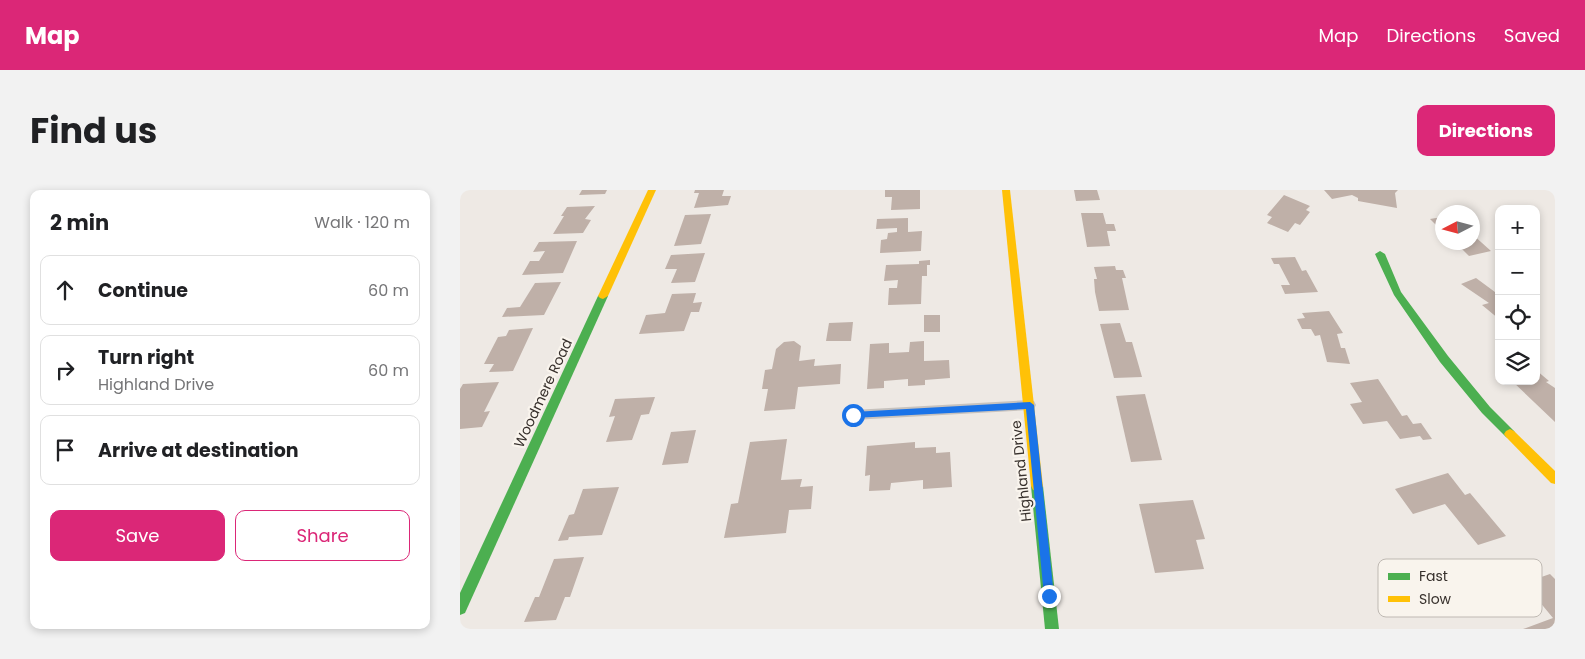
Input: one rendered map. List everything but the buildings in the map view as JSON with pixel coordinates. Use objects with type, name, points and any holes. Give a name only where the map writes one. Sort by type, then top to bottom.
[{"type":"street","name":"Woodmere Road","points":[[460,608],[652,190]]},
{"type":"street","name":"Highland Drive","points":[[1006,190],[1052,629]]},
{"type":"street","points":[[1380,254],[1397,293],[1444,359],[1486,410],[1555,479]]},
{"type":"lane","points":[[853,415],[1030,405]]},
{"type":"traffic: fast","points":[[1380,254],[1397,293],[1444,359],[1486,410],[1510,434]]},
{"type":"traffic: fast","points":[[460,608],[603,296]]},
{"type":"traffic: fast","points":[[1037,486],[1052,629]]},
{"type":"traffic: slow","points":[[603,296],[652,190]]},
{"type":"traffic: slow","points":[[1006,190],[1037,486]]},
{"type":"traffic: slow","points":[[1510,434],[1555,479]]},
{"type":"route","points":[[853,415],[1030,405],[1049,596]]}]
